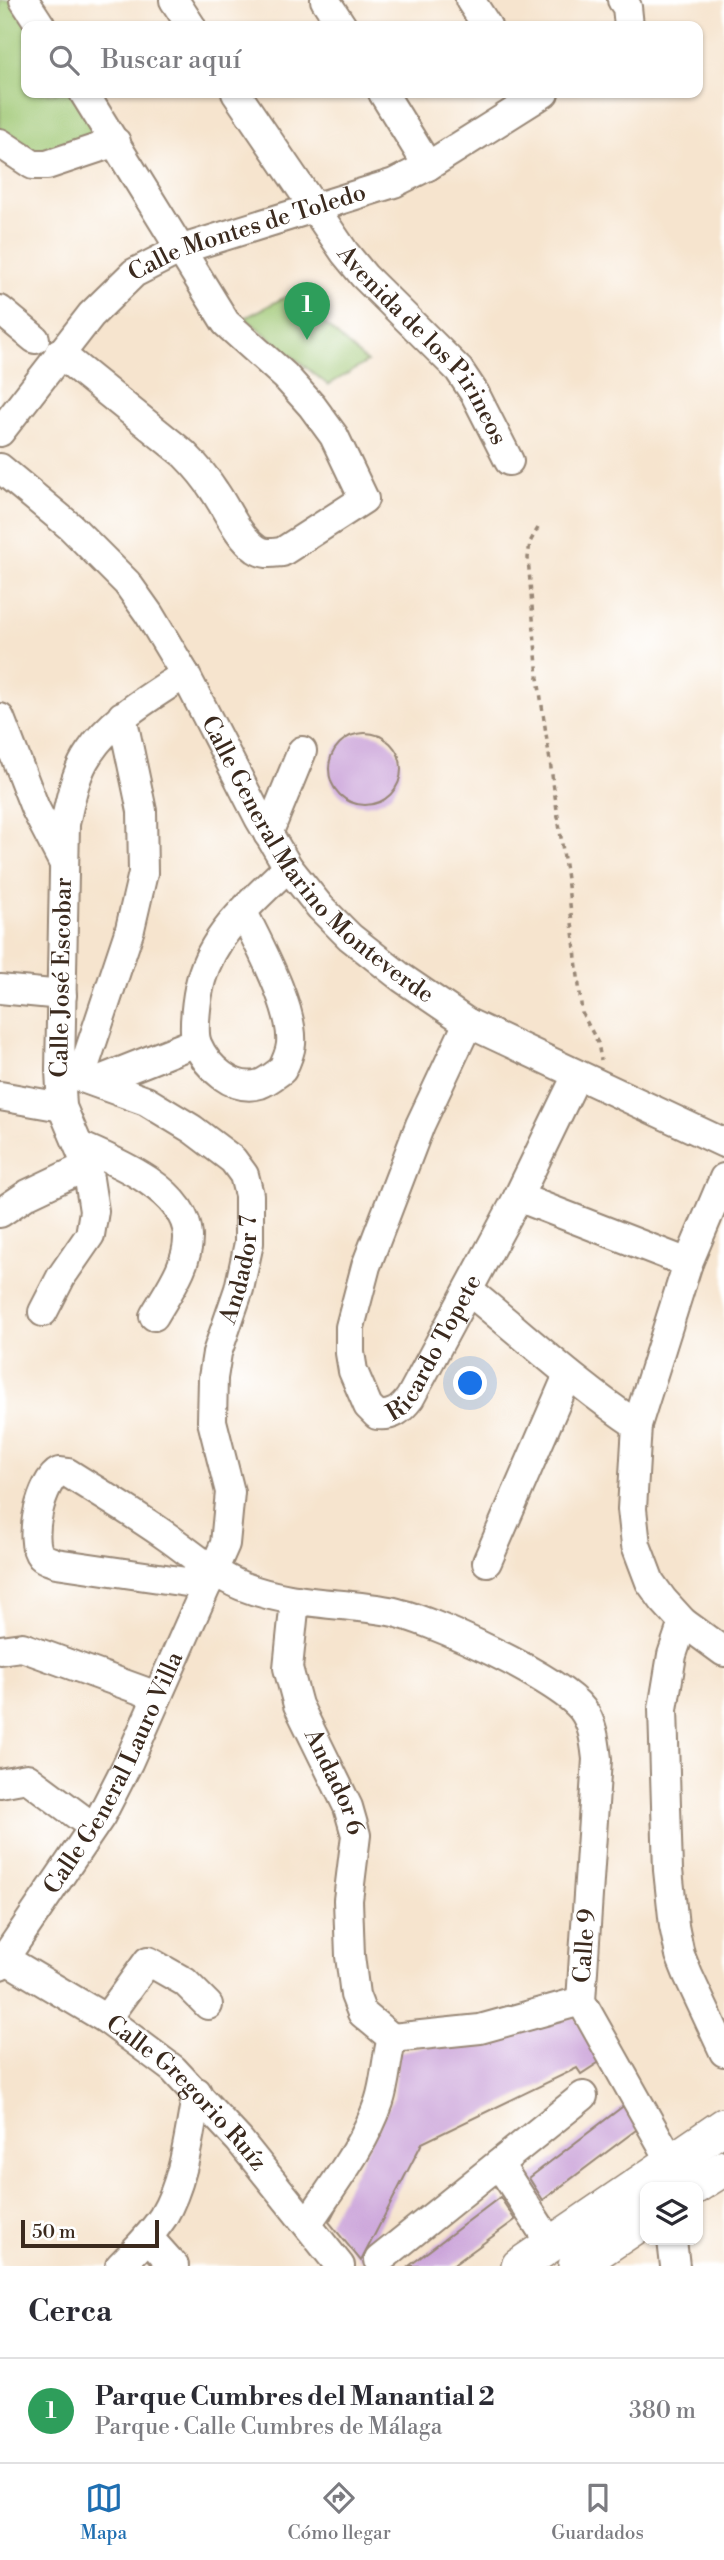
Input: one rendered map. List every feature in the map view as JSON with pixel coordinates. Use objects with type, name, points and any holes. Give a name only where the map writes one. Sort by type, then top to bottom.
[{"type":"main road","points":[[519,2266],[550,2243],[673,2174],[724,2126]]},
{"type":"main road","points":[[702,2182],[724,2168]]},
{"type":"main road","points":[[576,2266],[640,2223]]},
{"type":"street","points":[[24,0],[38,21]]},
{"type":"street","points":[[174,0],[188,21]]},
{"type":"street","points":[[325,0],[338,21]]},
{"type":"street","points":[[470,0],[484,21]]},
{"type":"street","points":[[622,0],[627,7],[628,21]]},
{"type":"street","points":[[59,353],[184,454],[205,477],[246,540],[257,550],[268,554],[282,551],[364,499],[334,436],[312,406],[285,376],[226,323],[87,98]]},
{"type":"street","name":"Avenida de los Pirineos","points":[[239,98],[345,253],[459,370],[480,402],[509,461]]},
{"type":"street","points":[[386,98],[428,166]]},
{"type":"street","name":"Calle Montes de Toledo","points":[[0,432],[59,353],[99,306],[134,273],[179,250],[312,206],[394,183],[428,166],[530,98]]},
{"type":"street","points":[[0,143],[33,166],[47,165],[116,142]]},
{"type":"street","points":[[0,310],[35,339]]},
{"type":"street","name":"Calle General Marino Monteverde","points":[[0,468],[71,527],[127,583],[185,674],[268,834],[288,867],[320,907],[350,937],[402,978],[468,1023],[724,1143]]},
{"type":"street","name":"Calle José Escobar","points":[[43,1312],[61,1277],[90,1235],[94,1211],[83,1156],[62,1107],[79,1076],[62,995],[65,824],[73,790],[88,754],[102,736],[122,716],[185,674]]},
{"type":"street","points":[[79,1076],[131,929],[144,873],[142,811],[122,716]]},
{"type":"street","points":[[0,718],[34,808],[64,864]]},
{"type":"street","points":[[268,834],[302,751]]},
{"type":"street","points":[[243,912],[263,953],[290,1025],[289,1056],[282,1070],[258,1085],[239,1084],[225,1078],[211,1066],[196,1042],[196,1014],[201,980],[218,942],[243,912],[288,867]]},
{"type":"street","points":[[0,989],[62,995]]},
{"type":"street","name":"Ricardo Topete","points":[[468,1023],[420,1125],[366,1266],[350,1328],[353,1371],[368,1406],[377,1415],[393,1413],[402,1408],[410,1398],[585,1079]]},
{"type":"street","points":[[79,1076],[196,1042]]},
{"type":"street","name":"Andador 7","points":[[79,1076],[146,1101],[192,1129],[233,1160],[247,1184],[251,1214],[249,1243],[239,1290],[216,1353],[213,1378],[212,1421],[230,1492],[225,1544],[210,1579]]},
{"type":"street","points":[[0,1096],[62,1107]]},
{"type":"street","points":[[0,1213],[83,1156],[125,1166],[161,1191],[175,1205],[188,1236],[185,1256],[154,1316]]},
{"type":"street","points":[[724,1178],[688,1263],[637,1424],[632,1509],[636,1545],[650,1582],[683,1622],[724,1652]]},
{"type":"street","points":[[519,1197],[688,1263]]},
{"type":"street","points":[[469,1290],[519,1330],[568,1375],[637,1424]]},
{"type":"street","points":[[487,1562],[568,1375]]},
{"type":"street","points":[[210,1579],[166,1536],[63,1471],[51,1477],[35,1524],[36,1545],[45,1559],[56,1563],[210,1579],[295,1600]]},
{"type":"street","name":"Calle General Lauro Villa","points":[[1,1960],[93,1827],[128,1763],[210,1579]]},
{"type":"street","name":"Calle 9","points":[[295,1600],[392,1611],[431,1623],[522,1667],[575,1700],[590,1723],[597,1759],[581,2001],[673,2174]]},
{"type":"street","name":"Andador 6","points":[[295,1600],[288,1668],[291,1680],[298,1705],[348,1807],[356,1835],[348,1900],[349,1956],[355,1995],[362,2013],[391,2038]]},
{"type":"street","points":[[683,1622],[672,1655],[663,1709],[668,1870],[680,1955],[724,2052]]},
{"type":"street","points":[[0,1650],[22,1647],[157,1696]]},
{"type":"street","points":[[0,1783],[27,1778],[93,1827]]},
{"type":"street","name":"Calle Gregorio Ruíz","points":[[1,1960],[106,2019],[173,2069],[197,2092],[308,2223],[340,2266]]},
{"type":"street","points":[[106,2019],[148,1961],[185,1982],[208,2005]]},
{"type":"street","points":[[308,2223],[368,2127],[385,2080],[385,2060],[391,2038],[480,2029],[581,2001]]},
{"type":"street","points":[[120,2266],[148,2237],[164,2215],[180,2178],[197,2092]]},
{"type":"street","points":[[379,2260],[583,2096]]},
{"type":"street","points":[[499,2164],[550,2243]]},
{"type":"street","points":[[148,2237],[174,2266]]},
{"type":"street","points":[[673,2245],[675,2266]]},
{"type":"path","points":[[538,528],[530,542],[528,558],[538,678],[568,886],[582,1013],[601,1052],[601,1060],[585,1079]]},
{"type":"green space","points":[[0,0],[17,0],[24,21],[21,21],[21,98],[81,98],[107,136],[37,162],[0,133]]},
{"type":"green space","points":[[291,294],[367,362],[328,385],[245,318]]},
{"type":"building","points":[[365,733],[379,736],[391,743],[398,755],[401,769],[398,783],[391,795],[379,802],[365,805],[351,802],[339,795],[332,783],[329,769],[332,755],[339,743],[351,736]]},
{"type":"building","points":[[575,2017],[601,2061],[581,2074],[577,2068],[422,2143],[361,2261],[329,2222],[394,2097],[398,2052]]},
{"type":"building","points":[[626,2104],[640,2127],[543,2200],[529,2178]]},
{"type":"building","points":[[500,2197],[515,2220],[452,2266],[409,2266]]},
{"type":"place","name":"Parque Cumbres del Manantial 2","points":[[307,340]]}]
